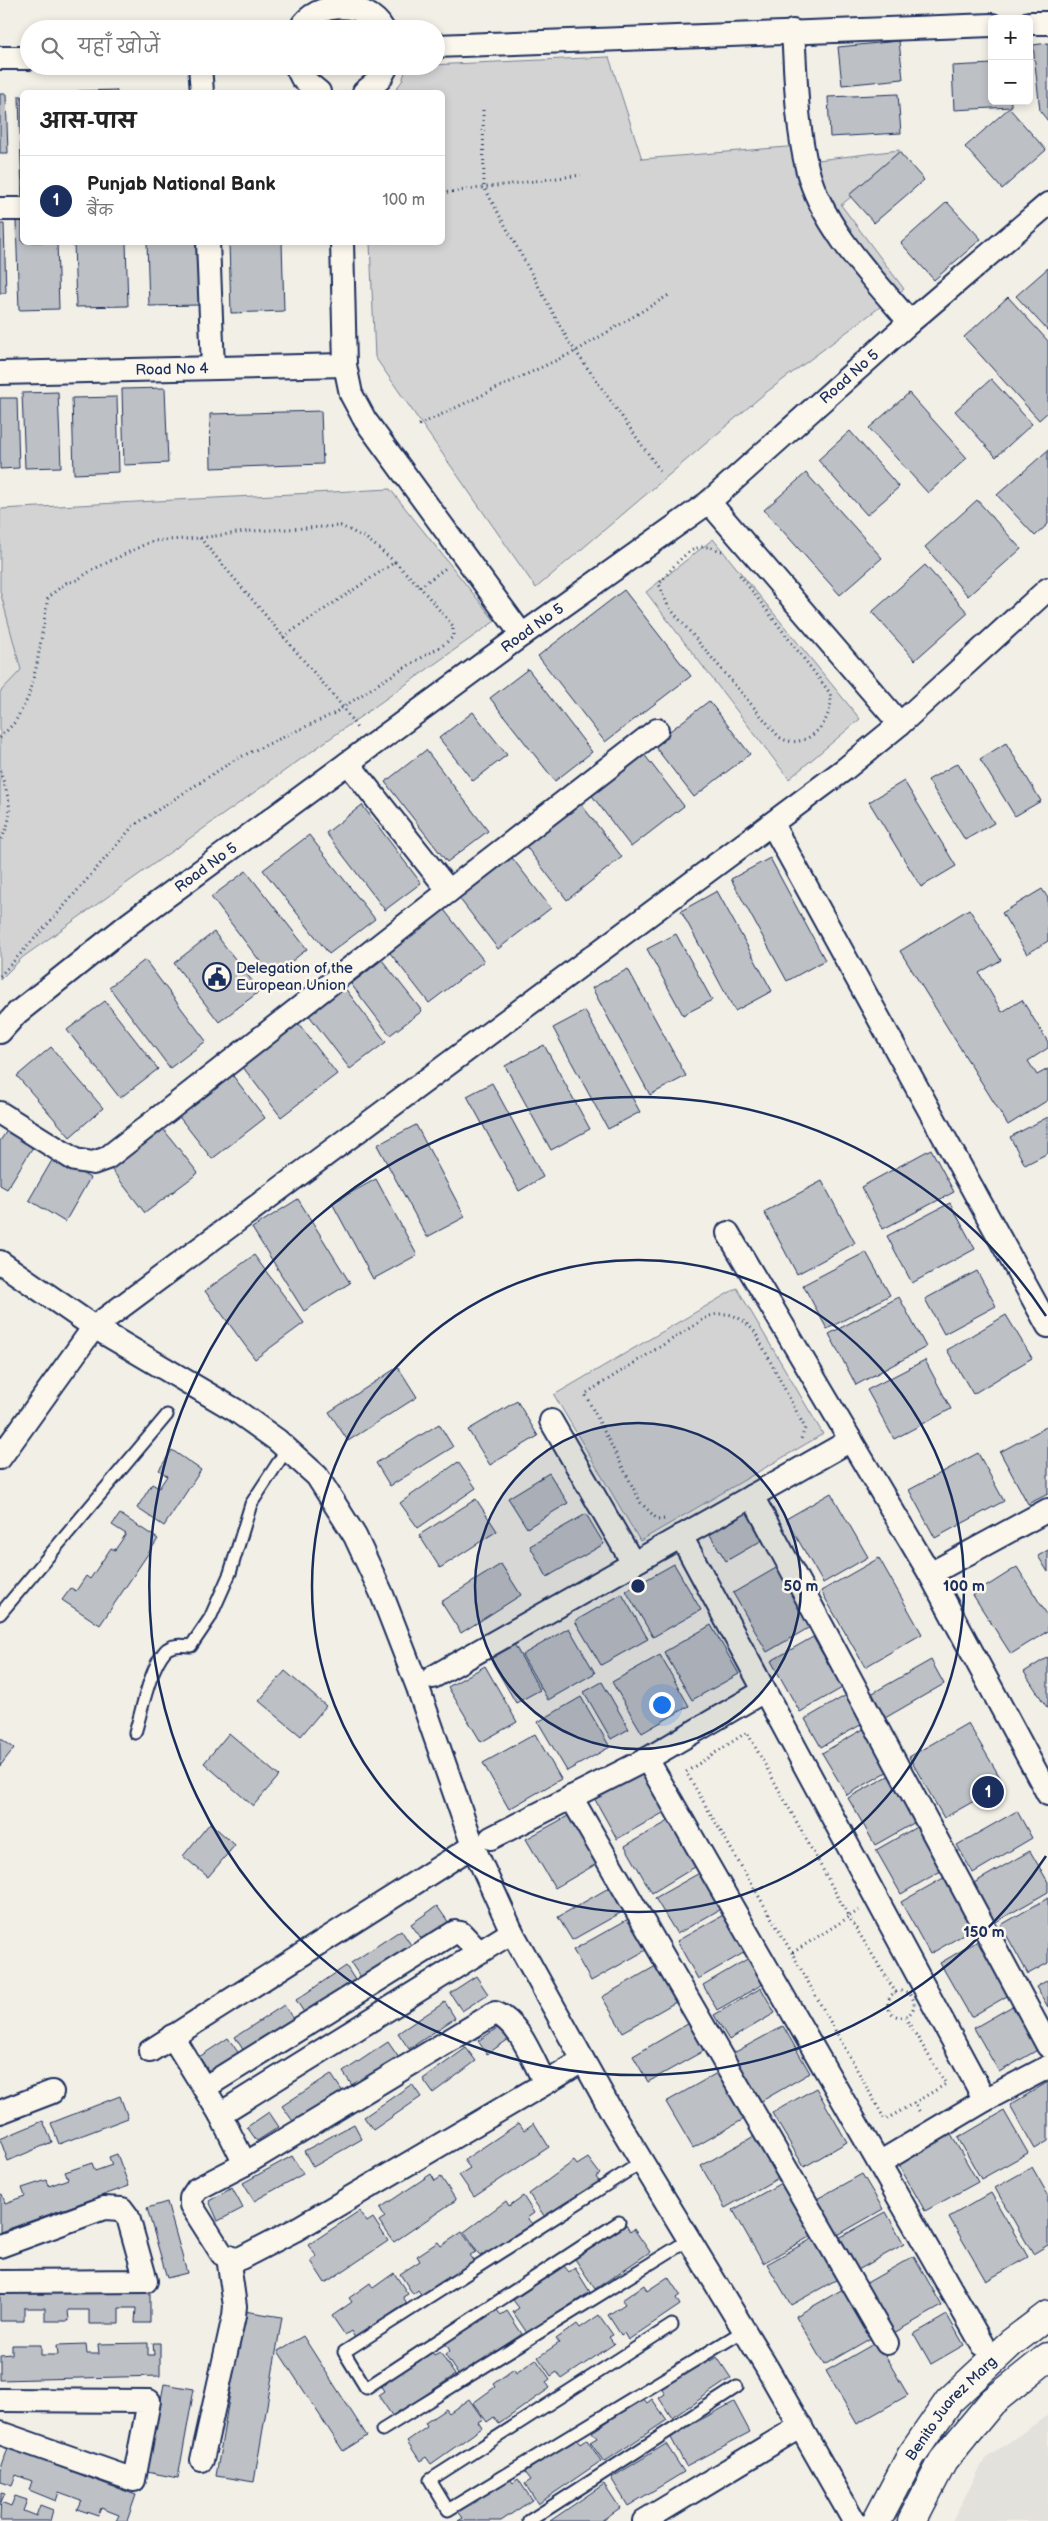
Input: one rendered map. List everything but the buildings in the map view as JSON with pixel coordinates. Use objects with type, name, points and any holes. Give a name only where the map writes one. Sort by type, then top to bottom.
[{"type":"street","points":[[307,20],[313,13],[326,6],[347,2],[368,11],[376,20]]},
{"type":"street","points":[[1033,23],[1048,23]]},
{"type":"street","points":[[445,46],[988,24]]},
{"type":"street","points":[[793,31],[801,138],[807,169],[815,191],[826,213],[862,267],[910,322]]},
{"type":"street","points":[[0,58],[20,58]]},
{"type":"street","points":[[201,75],[202,90]]},
{"type":"street","points":[[300,75],[317,90]]},
{"type":"street","points":[[366,90],[382,75]]},
{"type":"street","name":"Road No 5","points":[[0,1032],[17,1013],[130,923],[522,635],[710,502],[910,322],[1048,204]]},
{"type":"street","points":[[0,209],[20,209]]},
{"type":"street","points":[[208,245],[213,368]]},
{"type":"street","points":[[342,245],[345,365],[351,394],[365,420],[522,635]]},
{"type":"street","name":"Road No 4","points":[[0,373],[345,365]]},
{"type":"street","points":[[710,502],[900,724]]},
{"type":"street","points":[[0,1458],[94,1327],[772,824],[900,724],[1048,589]]},
{"type":"street","points":[[0,1113],[75,1160],[93,1163],[107,1158],[657,730]]},
{"type":"street","points":[[348,763],[448,891]]},
{"type":"street","points":[[772,824],[1048,1326]]},
{"type":"street","points":[[728,1233],[930,1574],[1045,1782]]},
{"type":"street","points":[[0,1262],[94,1327],[235,1410],[287,1449],[317,1476],[332,1498],[355,1536],[382,1592],[482,1842],[512,1932],[582,2061],[745,2330],[854,2521]]},
{"type":"street","points":[[551,1422],[633,1563]]},
{"type":"street","points":[[433,1677],[851,1440]]},
{"type":"street","points":[[752,1496],[1048,2046]]},
{"type":"street","points":[[930,1574],[1048,1510]]},
{"type":"street","points":[[681,1536],[985,2100]]},
{"type":"street","points":[[150,2051],[482,1842],[647,1759],[764,1691]]},
{"type":"street","points":[[647,1759],[982,2344]]},
{"type":"street","points":[[571,1797],[887,2343]]},
{"type":"street","points":[[204,2088],[455,1932],[461,1933],[479,1952]]},
{"type":"street","points":[[220,2114],[512,1932]]},
{"type":"street","points":[[545,2083],[518,2034],[503,2016],[495,2014],[245,2164],[197,2189],[191,2198],[191,2205],[222,2254],[228,2257],[241,2258],[295,2230],[545,2083],[582,2061]]},
{"type":"street","points":[[172,2036],[220,2114],[245,2164]]},
{"type":"street","points":[[879,2163],[985,2100],[1048,2067]]},
{"type":"street","points":[[0,2112],[52,2092]]},
{"type":"street","points":[[0,2246],[104,2208],[122,2209],[128,2217],[146,2281],[0,2282]]},
{"type":"street","points":[[202,2460],[234,2316],[235,2306],[228,2257]]},
{"type":"street","name":"Benito Juarez Marg","points":[[877,2521],[911,2456],[949,2401],[1011,2343],[1048,2314]]},
{"type":"street","name":"Benito Juarez Marg","points":[[912,2521],[943,2462],[992,2402],[1048,2357]]},
{"type":"street","points":[[0,2400],[149,2401],[134,2480],[0,2433]]},
{"type":"street","points":[[644,2521],[801,2426]]},
{"type":"lane","points":[[0,1614],[168,1415]]},
{"type":"lane","points":[[135,1733],[158,1663],[166,1650],[176,1645],[191,1646],[201,1634],[230,1573],[251,1504],[287,1449]]},
{"type":"lane","points":[[619,2222],[366,2388],[344,2352],[642,2162]]},
{"type":"lane","points":[[382,2430],[690,2239]]},
{"type":"lane","points":[[672,2325],[430,2480],[448,2510],[745,2330]]},
{"type":"lane","points":[[529,2521],[737,2387]]},
{"type":"path","points":[[483,110],[484,187],[576,352],[661,472]]},
{"type":"path","points":[[445,192],[581,175]]},
{"type":"path","points":[[419,425],[576,352],[669,295]]},
{"type":"path","points":[[0,738],[15,722],[28,698],[37,664],[48,597],[66,583],[77,580],[92,570],[152,541],[200,538],[252,531],[341,526],[366,538],[396,562],[453,626],[453,637],[443,646],[384,680],[333,714],[236,759],[134,826],[58,914],[0,976]]},
{"type":"path","points":[[200,538],[343,707],[369,748]]},
{"type":"path","points":[[722,551],[740,538]]},
{"type":"path","points":[[728,559],[722,551],[705,546],[693,549],[659,584],[668,606],[778,737],[794,743],[804,740],[821,726],[828,717],[832,704],[830,693],[734,567]]},
{"type":"path","points":[[420,587],[463,555]]},
{"type":"path","points":[[283,637],[396,562]]},
{"type":"path","points":[[0,771],[10,812],[9,826],[0,841]]},
{"type":"path","points":[[665,1518],[658,1520],[642,1503],[585,1394],[709,1316],[734,1314],[744,1320],[755,1332],[806,1428]]},
{"type":"path","points":[[896,1993],[849,1917],[746,1732],[686,1772],[792,1953],[885,2120],[946,2084],[905,2016]]},
{"type":"path","points":[[792,1953],[849,1917]]},
{"type":"path","points":[[896,1993],[907,1994],[912,2000],[913,2008],[905,2016],[892,2014],[888,2007],[889,1998],[896,1993]]},
{"type":"path","points":[[914,2103],[932,2132]]},
{"type":"shaded area","points":[[609,57],[642,159],[811,145],[818,160],[899,150],[902,156],[841,205],[904,289],[764,394],[536,588],[375,357],[370,245],[445,245],[445,90],[395,90],[404,75],[445,75],[445,64]]},
{"type":"shaded area","points":[[390,489],[495,621],[23,957],[0,980],[0,692],[21,670],[0,591],[0,509]]},
{"type":"shaded area","points":[[713,539],[860,719],[789,779],[646,592]]},
{"type":"shaded area","points":[[0,591],[21,671],[0,692]]},
{"type":"shaded area","points":[[737,1288],[823,1434],[640,1541],[554,1395]]},
{"type":"shaded area","points":[[1048,2415],[1048,2521],[952,2521],[985,2459]]},
{"type":"place","name":"Delegation of the European Union","points":[[217,977]]},
{"type":"place","name":"Punjab National Bank","points":[[988,1792]]}]
